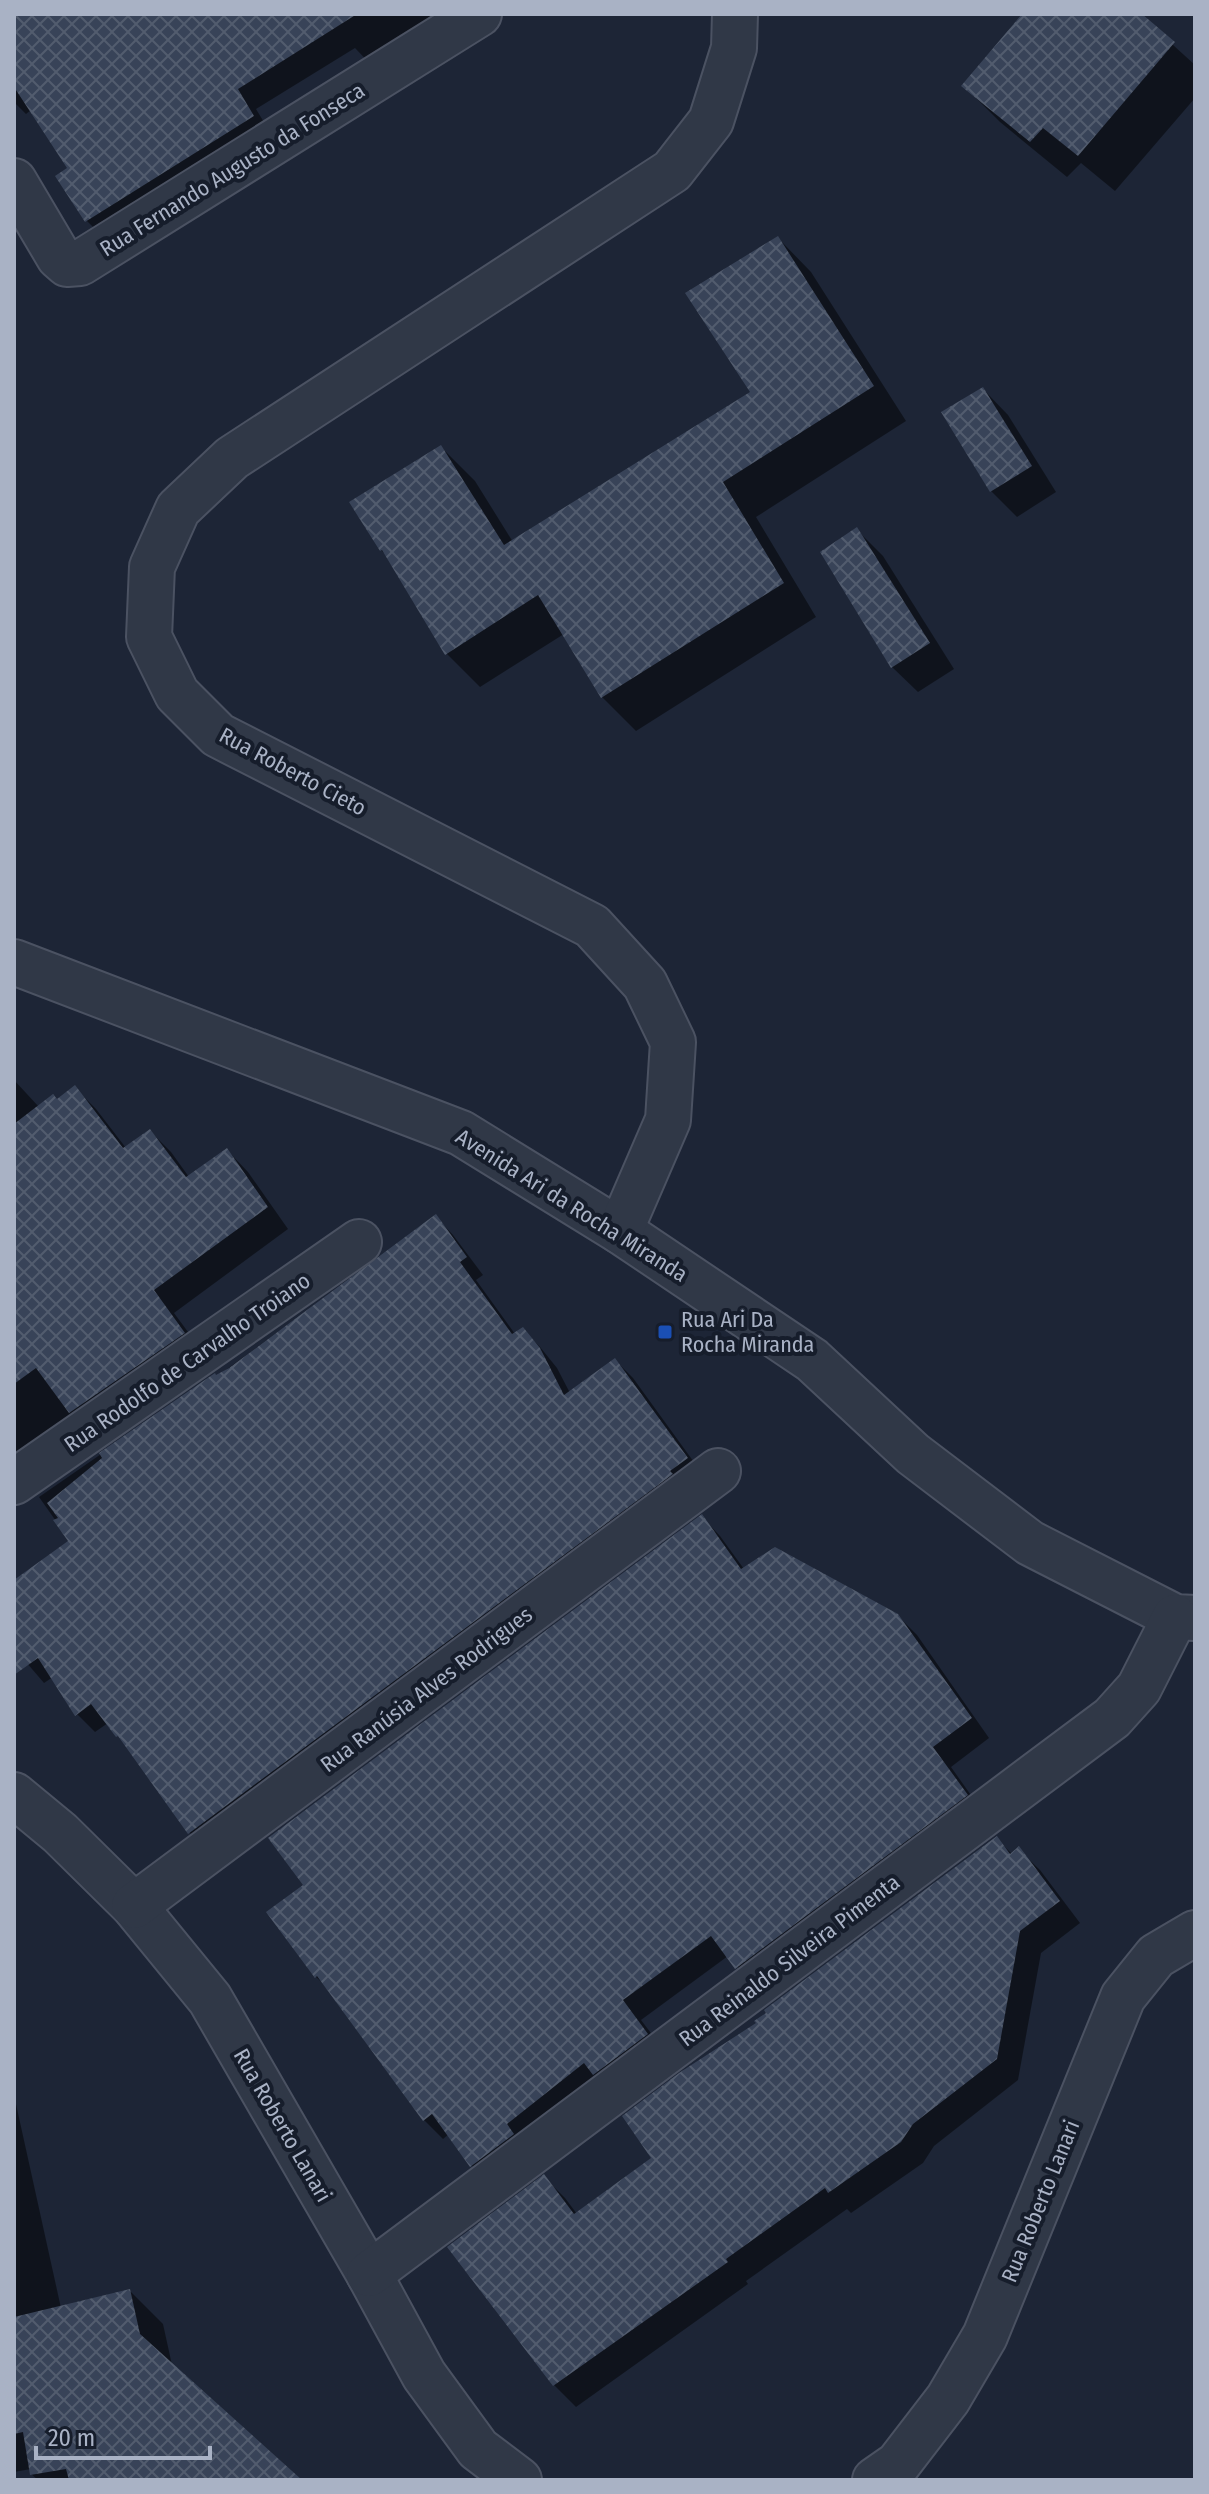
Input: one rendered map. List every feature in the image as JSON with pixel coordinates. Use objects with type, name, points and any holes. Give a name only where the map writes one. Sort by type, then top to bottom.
[{"type":"street","name":"Rua Fernando Augusto da Fonseca","points":[[14,181],[59,257],[67,264],[80,263],[479,14]]},
{"type":"street","name":"Rua Roberto Cieto","points":[[620,1231],[668,1120],[673,1042],[645,984],[592,926],[218,735],[177,694],[149,637],[152,567],[178,509],[232,458],[672,171],[711,121],[734,48],[735,14]]},
{"type":"street","name":"Avenida Ari da Rocha Miranda","points":[[14,962],[461,1133],[620,1231],[812,1360],[913,1454],[1030,1543],[1185,1617]]},
{"type":"street","name":"Rua Rodolfo de Carvalho Troiano","points":[[14,1482],[359,1242]]},
{"type":"street","name":"Rua Ranúsia Alves Rodrigues","points":[[134,1906],[718,1471]]},
{"type":"street","name":"Rua Reinaldo Silveira Pimenta","points":[[369,2274],[1112,1718],[1139,1688],[1185,1617]]},
{"type":"street","name":"Rua Roberto Lanari","points":[[14,1795],[60,1833],[134,1906],[210,1999],[424,2375],[478,2449],[519,2480]]},
{"type":"street","name":"Rua Roberto Lanari","points":[[875,2480],[898,2464],[948,2399],[985,2336],[1123,1997],[1156,1956],[1194,1930]]},
{"type":"building","points":[[14,14],[357,14],[238,89],[254,116],[85,222],[55,176],[67,168],[14,87]]},
{"type":"building","points":[[1022,14],[1142,14],[1175,42],[1078,156],[1043,128],[1030,142],[961,86]]},
{"type":"building","points":[[778,236],[874,386],[723,482],[784,583],[601,698],[538,595],[445,655],[382,550],[349,502],[441,445],[504,545],[750,392],[685,293]]},
{"type":"building","points":[[983,387],[1032,466],[990,492],[941,412]]},
{"type":"building","points":[[857,527],[930,643],[891,668],[820,552]]},
{"type":"building","points":[[75,1085],[123,1148],[150,1129],[186,1177],[227,1148],[268,1207],[154,1290],[185,1333],[69,1413],[36,1368],[14,1384],[14,1124],[53,1094],[57,1099]]},
{"type":"building","points":[[436,1214],[467,1257],[460,1262],[512,1334],[523,1327],[540,1348],[564,1395],[615,1358],[688,1458],[670,1471],[673,1474],[188,1834],[118,1736],[91,1704],[75,1716],[38,1658],[14,1675],[14,1580],[68,1541],[53,1520],[58,1518],[47,1503],[102,1458],[99,1453],[215,1373],[229,1368]]},
{"type":"building","points":[[702,1514],[741,1569],[775,1547],[898,1614],[972,1718],[933,1747],[968,1795],[735,1969],[711,1936],[623,2000],[648,2034],[593,2075],[584,2063],[507,2124],[514,2134],[470,2167],[432,2114],[423,2121],[266,1912],[303,1885],[268,1838]]},
{"type":"building","points":[[997,1836],[1010,1854],[1019,1846],[1060,1901],[1020,1931],[997,2059],[913,2124],[901,2142],[828,2193],[825,2188],[726,2259],[728,2262],[553,2386],[447,2247],[544,2174],[574,2214],[651,2158],[622,2116],[679,2073],[756,2023],[754,2021],[766,2013],[764,2010]]},
{"type":"building","points":[[130,2289],[140,2334],[302,2480],[69,2480],[66,2469],[30,2475],[23,2432],[14,2434],[14,2317]]},
{"type":"place","name":"Rua Ari Da Rocha Miranda","points":[[665,1332]]}]
